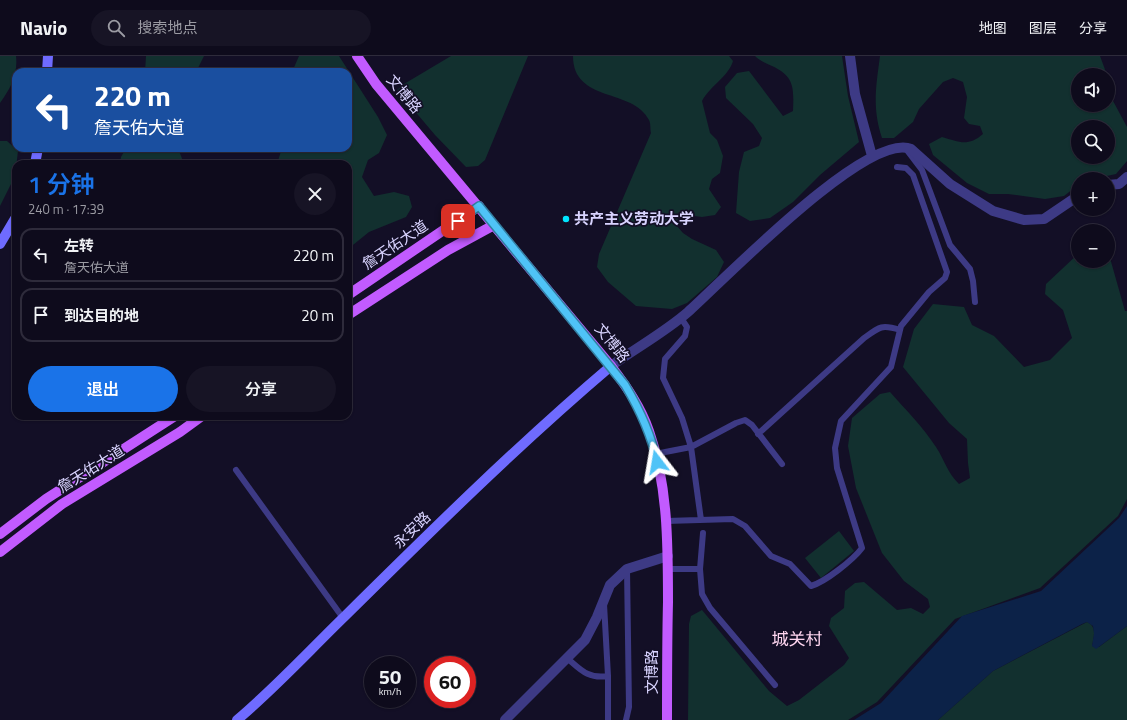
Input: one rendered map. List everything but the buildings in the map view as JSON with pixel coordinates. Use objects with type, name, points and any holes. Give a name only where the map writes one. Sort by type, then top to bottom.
[{"type":"main road","name":"文博路","points":[[357,56],[376,84],[611,366],[640,410],[649,431],[655,454],[666,521],[668,556],[667,720]]},
{"type":"main road","name":"詹天佑大道","points":[[352,292],[479,206]]},
{"type":"main road","points":[[352,312],[448,250],[494,225]]},
{"type":"main road","name":"詹天佑大道","points":[[0,534],[46,499],[169,420]]},
{"type":"main road","name":"詹天佑大道","points":[[0,552],[62,504],[180,432],[196,420]]},
{"type":"street","points":[[47,68],[48,56]]},
{"type":"street","points":[[850,56],[855,94],[872,156]]},
{"type":"street","points":[[611,366],[681,318],[785,221],[857,165],[872,156],[904,146],[910,149],[950,184],[993,211],[1024,220],[1044,219],[1071,201]]},
{"type":"street","points":[[1115,184],[1119,184],[1127,177]]},
{"type":"street","points":[[0,244],[12,224]]},
{"type":"street","name":"永安路","points":[[237,720],[268,695],[343,618],[546,421],[611,366]]},
{"type":"street","points":[[505,720],[585,640],[597,617],[610,585],[627,570],[668,556]]},
{"type":"lane","points":[[904,146],[922,170],[950,244],[970,269],[975,302]]},
{"type":"lane","points":[[666,521],[733,520],[745,526],[771,556],[790,564],[811,586],[818,584],[832,574],[862,548],[837,468],[835,448],[841,421],[891,367],[901,326],[929,292],[945,278],[947,272],[912,175],[906,168],[896,167]]},
{"type":"lane","points":[[681,318],[687,327],[685,336],[665,359],[663,378],[682,418],[691,447],[701,520]]},
{"type":"lane","points":[[758,434],[863,339],[880,327],[886,326],[900,330]]},
{"type":"lane","points":[[655,454],[691,447],[736,423],[745,420],[752,425],[782,464]]},
{"type":"lane","points":[[236,470],[343,618]]},
{"type":"lane","points":[[703,533],[700,569],[702,594],[705,601],[775,685]]},
{"type":"lane","points":[[668,569],[700,569]]},
{"type":"lane","points":[[626,720],[629,707],[627,570]]},
{"type":"lane","points":[[604,599],[608,676],[608,720]]},
{"type":"lane","points":[[567,658],[590,676],[598,678],[608,676]]},
{"type":"green space","points":[[0,56],[16,56],[16,68],[12,68],[12,83],[0,103]]},
{"type":"green space","points":[[146,56],[204,56],[198,68],[145,68]]},
{"type":"green space","points":[[299,56],[339,56],[347,68],[294,68]]},
{"type":"green space","points":[[451,56],[528,56],[485,160],[478,166],[466,167],[435,135],[397,90],[404,84]]},
{"type":"green space","points":[[573,56],[729,56],[733,61],[731,67],[702,101],[710,133],[717,140],[723,156],[720,173],[712,179],[709,189],[721,207],[715,215],[702,217],[679,214],[676,225],[683,233],[692,239],[716,250],[724,262],[717,277],[687,303],[672,309],[636,306],[608,282],[597,267],[599,254],[651,133],[649,120],[641,110],[630,103],[593,88],[583,81],[576,71]]},
{"type":"green space","points":[[755,56],[842,56],[848,96],[859,142],[820,175],[793,202],[770,218],[750,221],[736,213],[739,172],[744,152],[759,146],[762,138],[753,124],[726,98],[725,87],[737,73],[749,71],[783,116],[793,111],[793,89],[789,78],[779,70],[761,61]]},
{"type":"green space","points":[[880,56],[1100,56],[1104,68],[1071,68],[1071,112],[1115,112],[1115,105],[1127,127],[1127,161],[1115,174],[1115,172],[1071,172],[1071,190],[1064,196],[1045,199],[1008,194],[989,194],[967,183],[933,155],[929,144],[942,137],[958,142],[968,142],[973,141],[983,134],[980,126],[969,124],[964,118],[967,97],[963,82],[953,78],[943,82],[919,109],[913,122],[894,138],[882,138],[877,117],[876,88]]},
{"type":"green space","points":[[352,76],[378,117],[387,135],[379,153],[368,160],[362,177],[374,196],[394,192],[409,196],[412,207],[406,217],[369,232],[352,246],[352,160],[278,160],[281,152],[352,152]]},
{"type":"green space","points":[[0,141],[7,141],[12,146],[12,152],[18,152],[17,160],[12,160],[12,182],[0,206]]},
{"type":"green space","points":[[124,152],[180,152],[182,160],[121,160]]},
{"type":"green space","points":[[1071,261],[1071,268],[1113,268],[1125,311],[1127,311],[1127,499],[1118,516],[1040,588],[955,619],[877,702],[848,720],[688,720],[689,624],[691,616],[702,610],[769,691],[787,706],[799,700],[844,665],[849,658],[829,626],[831,618],[844,608],[845,591],[855,583],[864,582],[897,610],[911,608],[923,614],[930,607],[928,599],[904,581],[882,553],[856,488],[848,446],[852,418],[880,394],[890,392],[931,440],[946,466],[959,484],[970,478],[967,439],[949,423],[903,367],[914,329],[933,304],[964,307],[972,325],[994,336],[1024,367],[1050,360],[1072,338],[1063,310],[1045,294],[1046,284]]},
{"type":"green space","points":[[839,531],[854,551],[821,578],[805,558]]},
{"type":"green space","points":[[1087,622],[1094,629],[1092,646],[1099,647],[1127,626],[1127,720],[938,720],[993,671]]},
{"type":"water","points":[[1127,506],[1127,626],[1096,649],[1092,646],[1094,634],[1093,626],[1087,622],[1082,624],[993,671],[938,720],[854,720],[881,703],[962,616],[1041,591],[1119,518]]},
{"type":"place","name":"共产主义劳动大学","points":[[566,219]]},
{"type":"district","name":"城关村","points":[[797,639]]},
{"type":"route","points":[[458,221],[479,206],[625,385],[640,410],[649,431],[657,462]]}]
